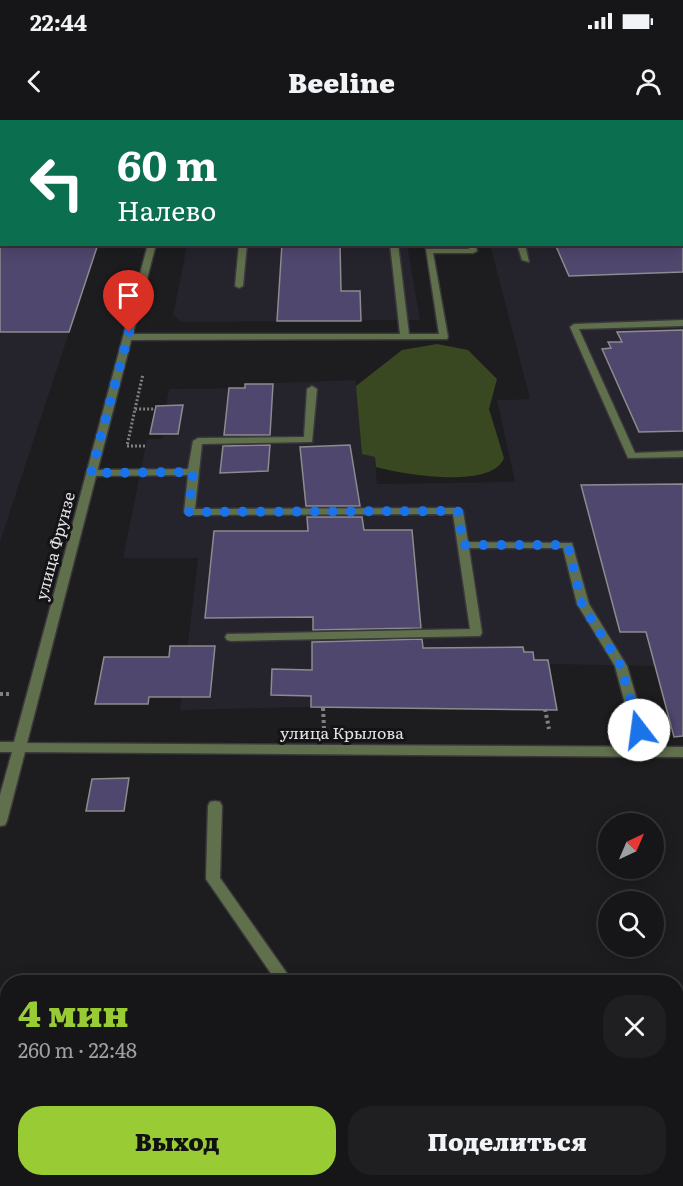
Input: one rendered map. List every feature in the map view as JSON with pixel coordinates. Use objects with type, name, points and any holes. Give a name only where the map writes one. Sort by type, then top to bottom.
[{"type":"street","name":"улица Фрунзе","points":[[0,821],[151,246]]},
{"type":"street","points":[[238,286],[243,246]]},
{"type":"street","points":[[394,246],[405,337]]},
{"type":"street","points":[[128,337],[444,337],[429,251],[473,251],[472,246]]},
{"type":"street","points":[[522,246],[526,260]]},
{"type":"street","points":[[683,323],[574,327],[631,456],[683,454]]},
{"type":"street","points":[[231,637],[476,633],[458,511],[189,512],[198,441],[309,440],[312,389]]},
{"type":"street","points":[[91,473],[193,472]]},
{"type":"street","points":[[463,545],[568,545],[582,604],[621,666],[645,752]]},
{"type":"street","name":"улица Крылова","points":[[0,747],[683,752]]},
{"type":"street","points":[[215,806],[213,879],[280,975]]},
{"type":"path","points":[[144,368],[127,446],[145,446]]},
{"type":"path","points":[[135,409],[155,409]]},
{"type":"shaded area","points":[[0,246],[98,246],[0,542]]},
{"type":"shaded area","points":[[187,246],[407,246],[420,320],[182,322],[173,315]]},
{"type":"shaded area","points":[[490,246],[683,246],[683,705],[655,666],[549,664],[557,709],[311,707],[180,710],[198,558],[123,558],[147,439],[162,439],[166,413],[154,413],[156,406],[166,405],[169,389],[244,388],[245,384],[356,380],[362,453],[375,457],[377,484],[515,482],[497,400],[530,399]]},
{"type":"green space","points":[[437,344],[468,350],[497,379],[489,409],[504,458],[496,468],[482,474],[445,477],[405,473],[376,467],[375,457],[362,454],[356,386],[402,350]]},
{"type":"building","points":[[0,246],[97,246],[69,332],[0,332]]},
{"type":"building","points":[[282,246],[340,246],[341,291],[360,291],[361,321],[277,321]]},
{"type":"building","points":[[556,246],[683,246],[683,272],[569,276]]},
{"type":"building","points":[[683,330],[683,431],[639,432],[602,349],[611,348],[608,342],[622,342],[617,332]]},
{"type":"building","points":[[245,384],[273,384],[270,435],[224,435],[229,388],[245,388]]},
{"type":"building","points":[[183,405],[178,434],[150,434],[156,406]]},
{"type":"building","points":[[270,445],[268,471],[220,473],[223,446]]},
{"type":"building","points":[[350,445],[360,506],[306,506],[300,447]]},
{"type":"building","points":[[683,484],[683,736],[674,737],[646,632],[620,632],[581,485]]},
{"type":"building","points":[[307,517],[362,517],[364,530],[412,530],[421,628],[313,630],[313,617],[205,618],[214,531],[308,531]]},
{"type":"building","points":[[422,639],[423,648],[523,647],[524,652],[533,652],[534,660],[548,660],[557,710],[311,707],[311,696],[271,695],[272,669],[312,670],[312,642]]},
{"type":"building","points":[[170,646],[215,646],[210,697],[149,697],[148,704],[95,704],[104,657],[169,657]]},
{"type":"building","points":[[129,778],[124,811],[86,811],[92,779]]},
{"type":"route","points":[[129,332],[91,473],[193,472],[189,512],[458,511],[463,545],[568,545],[582,604],[621,666],[639,730]]}]
